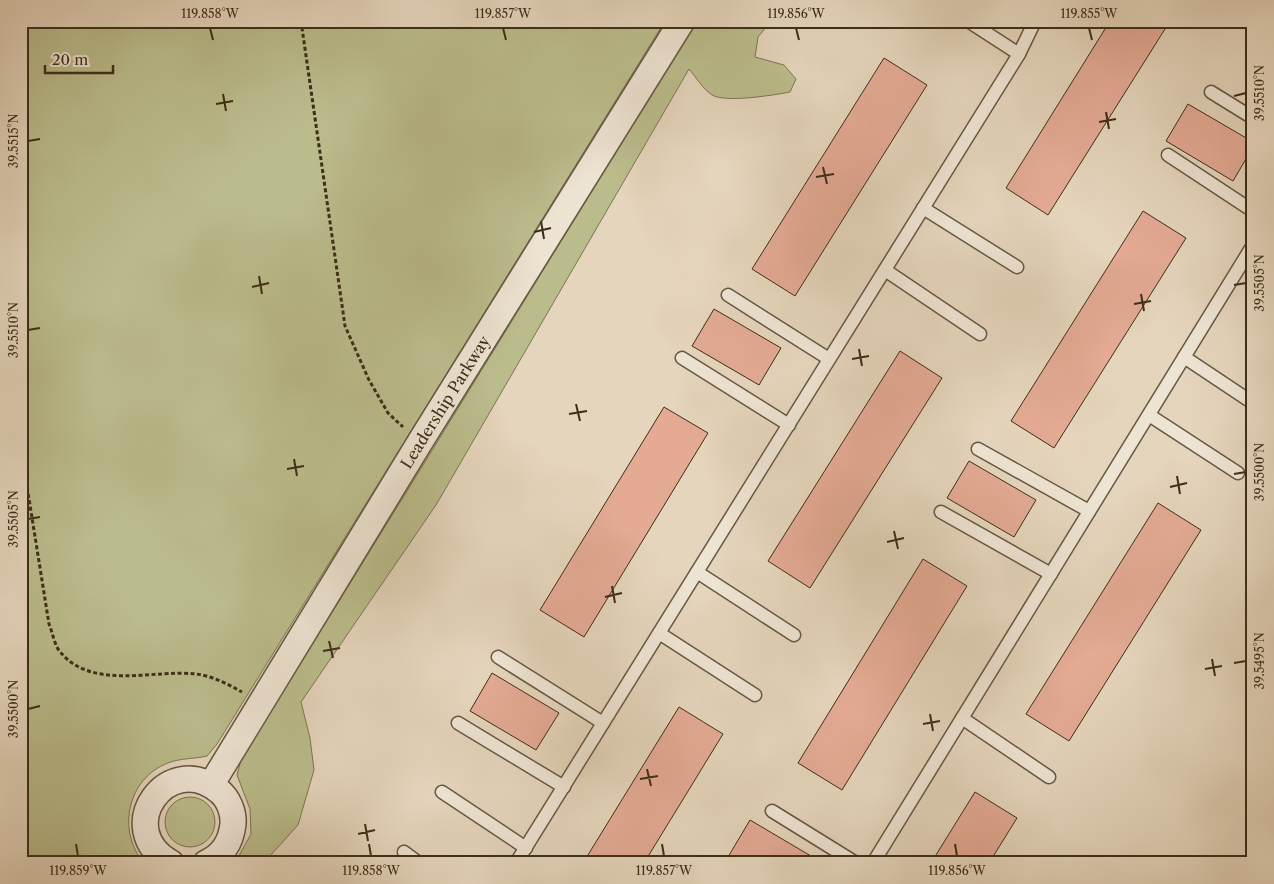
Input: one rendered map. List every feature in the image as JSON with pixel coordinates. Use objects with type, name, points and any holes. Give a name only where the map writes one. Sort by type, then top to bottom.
[{"type":"street","name":"Leadership Parkway","points":[[211,785],[420,442],[682,21]]},
{"type":"street","points":[[171,863],[152,848],[144,823],[146,810],[152,798],[161,788],[179,780],[199,780],[211,785],[222,794],[230,806],[233,820],[231,835],[225,848],[215,858],[206,863]]},
{"type":"lane","points":[[968,21],[1019,54]]},
{"type":"lane","points":[[516,863],[1019,54],[1035,21]]},
{"type":"lane","points":[[1211,92],[1253,118]]},
{"type":"lane","points":[[1168,155],[1253,211]]},
{"type":"lane","points":[[923,208],[1016,267]]},
{"type":"lane","points":[[873,863],[1253,246]]},
{"type":"lane","points":[[885,270],[980,334]]},
{"type":"lane","points":[[728,295],[829,359]]},
{"type":"lane","points":[[1184,357],[1253,403]]},
{"type":"lane","points":[[682,358],[789,424]]},
{"type":"lane","points":[[1148,415],[1238,473]]},
{"type":"lane","points":[[978,449],[1089,512]]},
{"type":"lane","points":[[941,512],[1051,574]]},
{"type":"lane","points":[[697,572],[794,636]]},
{"type":"lane","points":[[659,633],[755,695]]},
{"type":"lane","points":[[498,658],[603,723]]},
{"type":"lane","points":[[962,718],[1049,777]]},
{"type":"lane","points":[[458,723],[564,787]]},
{"type":"lane","points":[[442,792],[526,848]]},
{"type":"lane","points":[[772,811],[856,863]]},
{"type":"lane","points":[[404,852],[419,863]]},
{"type":"path","points":[[301,21],[346,326],[369,380],[388,414],[420,442]]},
{"type":"path","points":[[21,449],[49,624],[58,648],[72,662],[90,671],[119,676],[196,674],[223,682],[262,703]]},
{"type":"green space","points":[[21,21],[665,21],[217,744],[207,756],[173,761],[154,770],[143,780],[130,806],[129,821],[130,836],[135,850],[144,863],[21,863]]},
{"type":"green space","points":[[697,21],[771,21],[758,37],[755,57],[784,65],[796,79],[790,92],[750,98],[718,97],[705,89],[689,69],[436,505],[301,702],[310,738],[314,770],[298,825],[269,857],[259,863],[235,863],[251,834],[250,809],[237,775],[241,760]]},
{"type":"green space","points":[[185,797],[195,797],[208,804],[215,817],[215,827],[208,840],[195,847],[185,847],[176,843],[169,836],[165,827],[165,817],[169,808],[176,801]]},
{"type":"building","points":[[1110,21],[1170,21],[1048,215],[1006,188]]},
{"type":"building","points":[[884,58],[927,85],[795,296],[752,269]]},
{"type":"building","points":[[1188,104],[1253,142],[1253,147],[1233,181],[1166,141]]},
{"type":"building","points":[[1143,211],[1186,238],[1054,448],[1011,421]]},
{"type":"building","points":[[714,309],[781,348],[759,385],[692,346]]},
{"type":"building","points":[[900,351],[942,378],[810,588],[768,561]]},
{"type":"building","points":[[664,407],[708,433],[584,637],[540,610]]},
{"type":"building","points":[[969,461],[1036,500],[1014,537],[947,498]]},
{"type":"building","points":[[1158,503],[1201,530],[1069,741],[1026,714]]},
{"type":"building","points":[[923,559],[967,586],[842,790],[798,763]]},
{"type":"building","points":[[492,673],[559,713],[536,750],[470,711]]},
{"type":"building","points":[[679,707],[723,734],[644,863],[583,863]]},
{"type":"building","points":[[975,792],[1017,818],[989,863],[931,863]]},
{"type":"building","points":[[750,820],[816,859],[814,863],[737,863],[728,857]]}]
